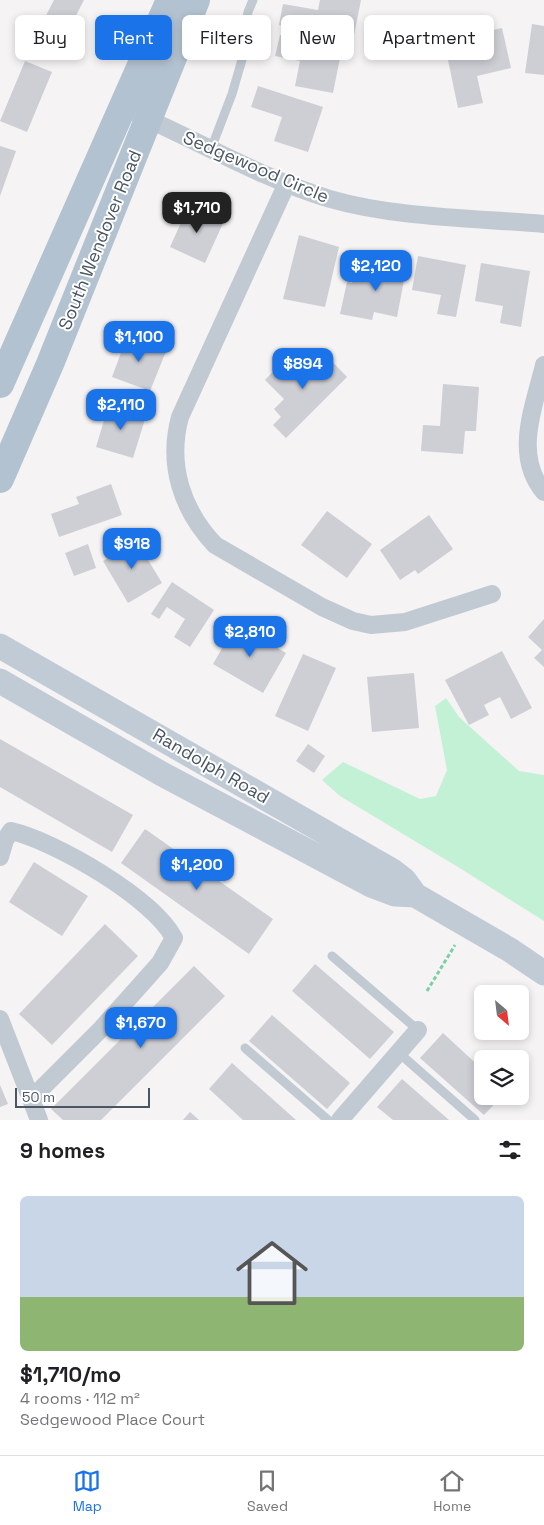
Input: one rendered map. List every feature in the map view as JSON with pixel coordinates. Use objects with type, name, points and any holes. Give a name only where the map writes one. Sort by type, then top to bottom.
[{"type":"main road","name":"South Wendover Road","points":[[0,384],[170,0]]},
{"type":"main road","name":"South Wendover Road","points":[[0,479],[50,364],[196,0]]},
{"type":"main road","name":"Randolph Road","points":[[0,646],[390,870],[404,880],[415,895],[510,950],[544,973]]},
{"type":"main road","name":"Randolph Road","points":[[0,681],[162,774],[371,885],[395,894],[415,895]]},
{"type":"street","name":"Sedgewood Circle","points":[[122,108],[288,183],[328,198],[354,205],[417,213],[544,224]]},
{"type":"street","points":[[288,183],[180,418],[174,448],[177,478],[188,508],[215,545],[322,607],[353,621],[371,625],[405,622],[492,594]]},
{"type":"street","points":[[544,365],[527,443],[530,470],[544,492]]},
{"type":"street","points":[[0,857],[5,840],[11,831],[38,840],[128,891],[160,918],[174,938],[160,963],[102,1028],[31,1099]]},
{"type":"street","points":[[0,1019],[38,1120]]},
{"type":"street","points":[[340,1120],[418,1030]]},
{"type":"lane","points":[[211,149],[232,94],[246,46],[246,21],[253,0]]},
{"type":"lane","points":[[332,956],[418,1030]]},
{"type":"lane","points":[[245,1048],[328,1120]]},
{"type":"lane","points":[[399,1053],[475,1120]]},
{"type":"path","points":[[427,991],[455,945]]},
{"type":"green space","points":[[446,698],[459,717],[519,771],[544,775],[544,921],[340,796],[322,780],[343,762],[420,799],[436,796],[447,770],[435,706]]},
{"type":"building","points":[[54,0],[84,0],[76,15],[46,15]]},
{"type":"building","points":[[320,0],[361,0],[354,35],[354,15],[281,15],[281,25],[279,25],[283,4],[318,10]]},
{"type":"building","points":[[532,24],[544,26],[544,75],[525,73]]},
{"type":"building","points":[[502,28],[511,68],[477,76],[483,103],[458,108],[448,60],[494,60],[494,30]]},
{"type":"building","points":[[280,35],[281,35],[281,57],[275,56]]},
{"type":"building","points":[[295,60],[340,60],[333,93],[295,86],[300,61]]},
{"type":"building","points":[[25,61],[52,72],[27,132],[0,121]]},
{"type":"building","points":[[258,86],[323,107],[308,152],[274,141],[282,117],[251,107]]},
{"type":"building","points":[[0,146],[16,151],[0,196]]},
{"type":"building","points":[[189,205],[224,221],[205,263],[170,247]]},
{"type":"building","points":[[299,235],[339,247],[325,307],[283,299]]},
{"type":"building","points":[[389,254],[408,259],[397,317],[374,312],[372,320],[340,314],[347,282],[352,283],[355,272],[383,279]]},
{"type":"building","points":[[418,256],[466,265],[456,317],[437,314],[441,295],[412,290]]},
{"type":"building","points":[[481,263],[530,271],[521,327],[500,323],[503,306],[475,301]]},
{"type":"building","points":[[128,334],[167,349],[150,391],[112,377]]},
{"type":"building","points":[[321,350],[347,377],[286,438],[273,425],[281,417],[274,409],[284,399],[265,380],[281,363],[295,376]]},
{"type":"building","points":[[443,384],[479,387],[476,431],[465,431],[463,454],[421,451],[423,425],[440,426]]},
{"type":"building","points":[[109,404],[146,416],[133,458],[96,447]]},
{"type":"building","points":[[111,484],[122,515],[59,537],[51,514],[79,504],[76,497]]},
{"type":"building","points":[[327,511],[372,544],[347,578],[301,545]]},
{"type":"building","points":[[429,515],[453,549],[418,574],[415,570],[400,580],[380,550]]},
{"type":"building","points":[[133,535],[162,583],[128,603],[103,561],[116,553],[113,547]]},
{"type":"building","points":[[88,544],[96,568],[74,576],[65,553]]},
{"type":"building","points":[[172,582],[214,610],[190,647],[174,637],[185,619],[167,607],[159,619],[151,614]]},
{"type":"building","points":[[544,619],[544,667],[534,658],[542,650],[528,637]]},
{"type":"building","points":[[236,624],[286,653],[263,693],[213,664]]},
{"type":"building","points":[[502,651],[532,708],[511,719],[500,697],[484,705],[489,715],[469,725],[445,680]]},
{"type":"building","points":[[303,654],[336,668],[308,731],[275,716]]},
{"type":"building","points":[[414,673],[419,728],[372,732],[367,677]]},
{"type":"building","points":[[0,739],[133,815],[112,852],[0,787]]},
{"type":"building","points":[[308,744],[325,756],[314,773],[296,761]]},
{"type":"building","points":[[145,829],[273,919],[249,954],[121,863]]},
{"type":"building","points":[[34,862],[88,896],[62,936],[9,902]]},
{"type":"building","points":[[105,924],[138,956],[52,1045],[19,1014]]},
{"type":"building","points":[[315,964],[394,1032],[370,1059],[292,991]]},
{"type":"building","points":[[194,966],[225,996],[101,1120],[63,1120],[51,1109]]},
{"type":"building","points":[[272,1015],[350,1083],[327,1109],[249,1041]]},
{"type":"building","points":[[443,1033],[474,1062],[474,1105],[493,1105],[484,1115],[420,1058]]},
{"type":"building","points":[[232,1063],[296,1120],[243,1120],[209,1089]]},
{"type":"building","points":[[402,1079],[449,1120],[393,1120],[377,1107]]},
{"type":"building","points":[[0,1085],[8,1104],[0,1107]]},
{"type":"building","points":[[190,1112],[199,1120],[183,1120]]}]
